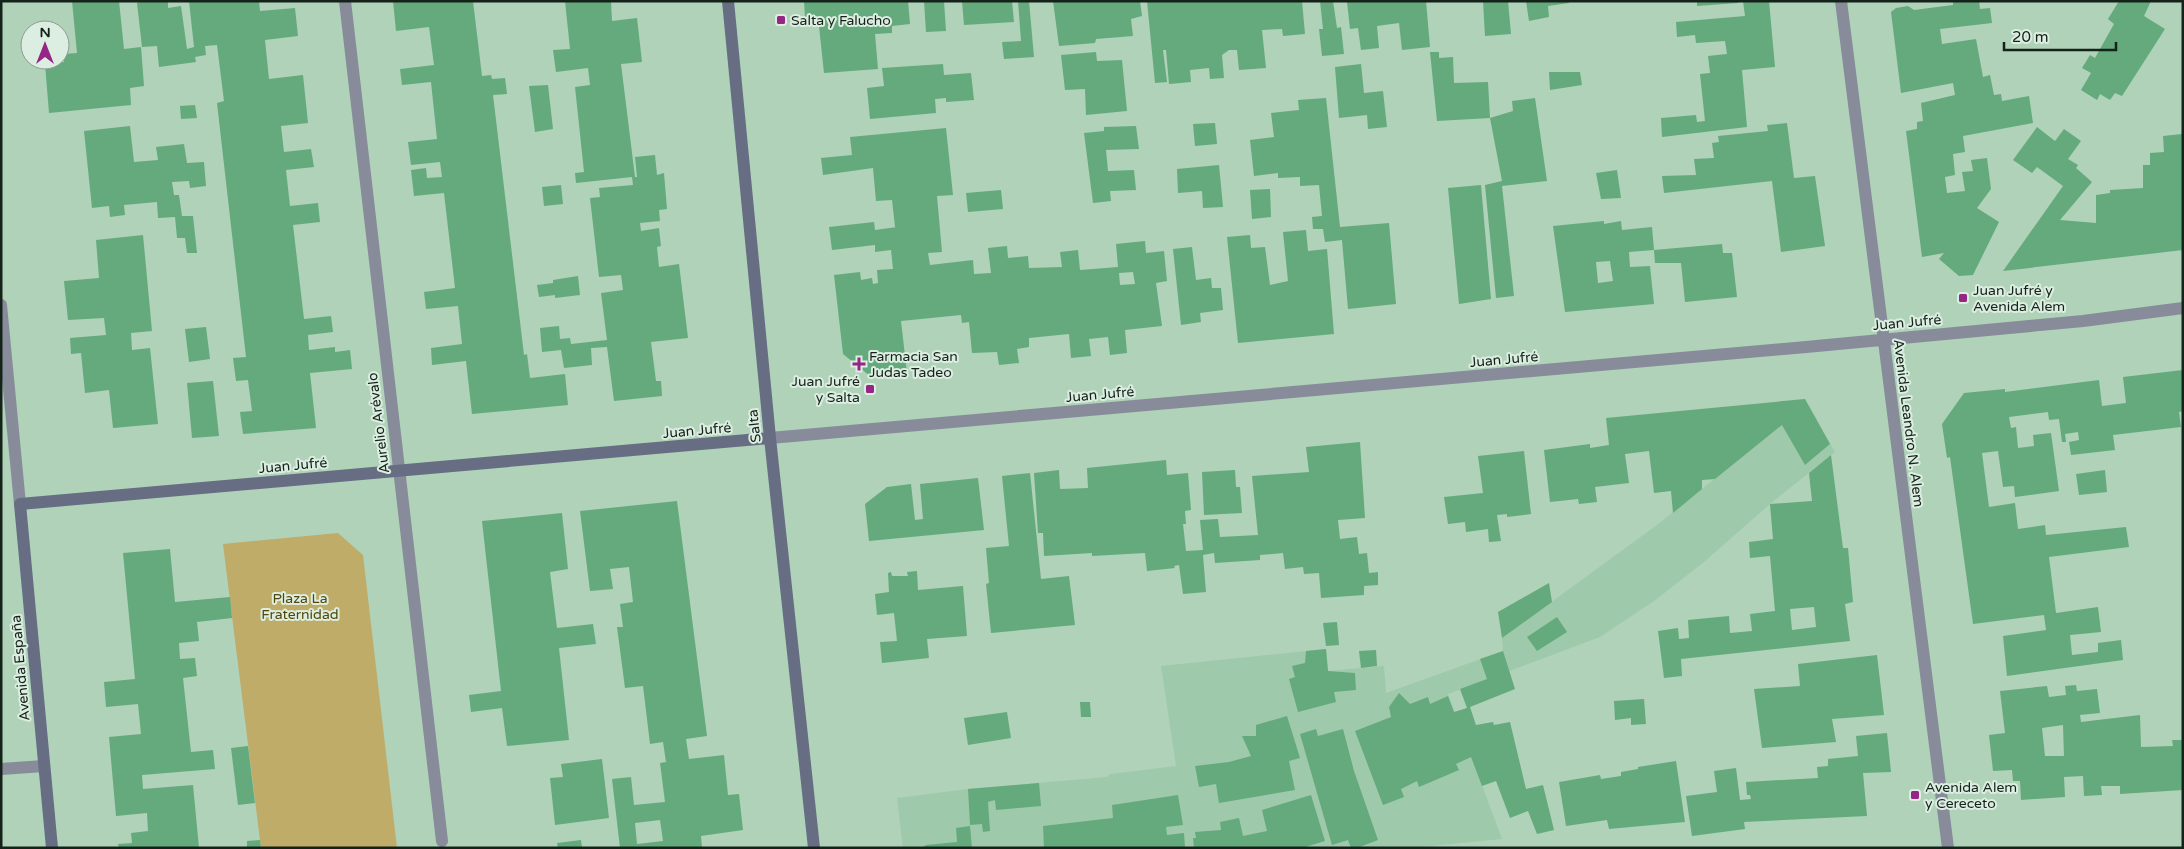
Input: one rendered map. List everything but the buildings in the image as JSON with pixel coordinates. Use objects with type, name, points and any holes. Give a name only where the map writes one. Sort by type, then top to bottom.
[{"type":"main road","name":"Salta","points":[[728,1],[770,438],[814,848]]},
{"type":"main road","name":"Juan Jufré","points":[[20,504],[770,438]]},
{"type":"main road","name":"Avenida España","points":[[20,504],[52,848]]},
{"type":"street","name":"Aurelio Arévalo","points":[[345,1],[442,841]]},
{"type":"street","name":"Avenida Leandro N. Alem","points":[[1841,1],[1948,848]]},
{"type":"street","name":"Avenida España","points":[[1,305],[20,504]]},
{"type":"street","name":"Juan Jufré","points":[[770,438],[1806,347],[2083,320],[2183,308]]},
{"type":"street","points":[[1,770],[44,766]]},
{"type":"shaded area","points":[[1808,404],[1835,452],[1770,504],[1704,562],[1654,601],[1600,637],[1448,694],[1502,839],[1410,848],[903,848],[897,798],[968,789],[1107,777],[1110,774],[1176,766],[1161,666],[1326,649],[1328,671],[1384,666],[1386,693],[1503,651],[1502,638],[1657,525]]},
{"type":"green space","name":"Plaza La Fraternidad","points":[[338,533],[363,555],[397,848],[261,848],[223,544]]},
{"type":"place","name":"Salta y Falucho","points":[[781,20]]},
{"type":"place","name":"Juan Jufré y Avenida Alem","points":[[1963,298]]},
{"type":"place","name":"Farmacia San Judas Tadeo","points":[[859,364]]},
{"type":"place","name":"Juan Jufré y Salta","points":[[870,389]]},
{"type":"place","name":"Avenida Alem y Cereceto","points":[[1915,795]]}]
